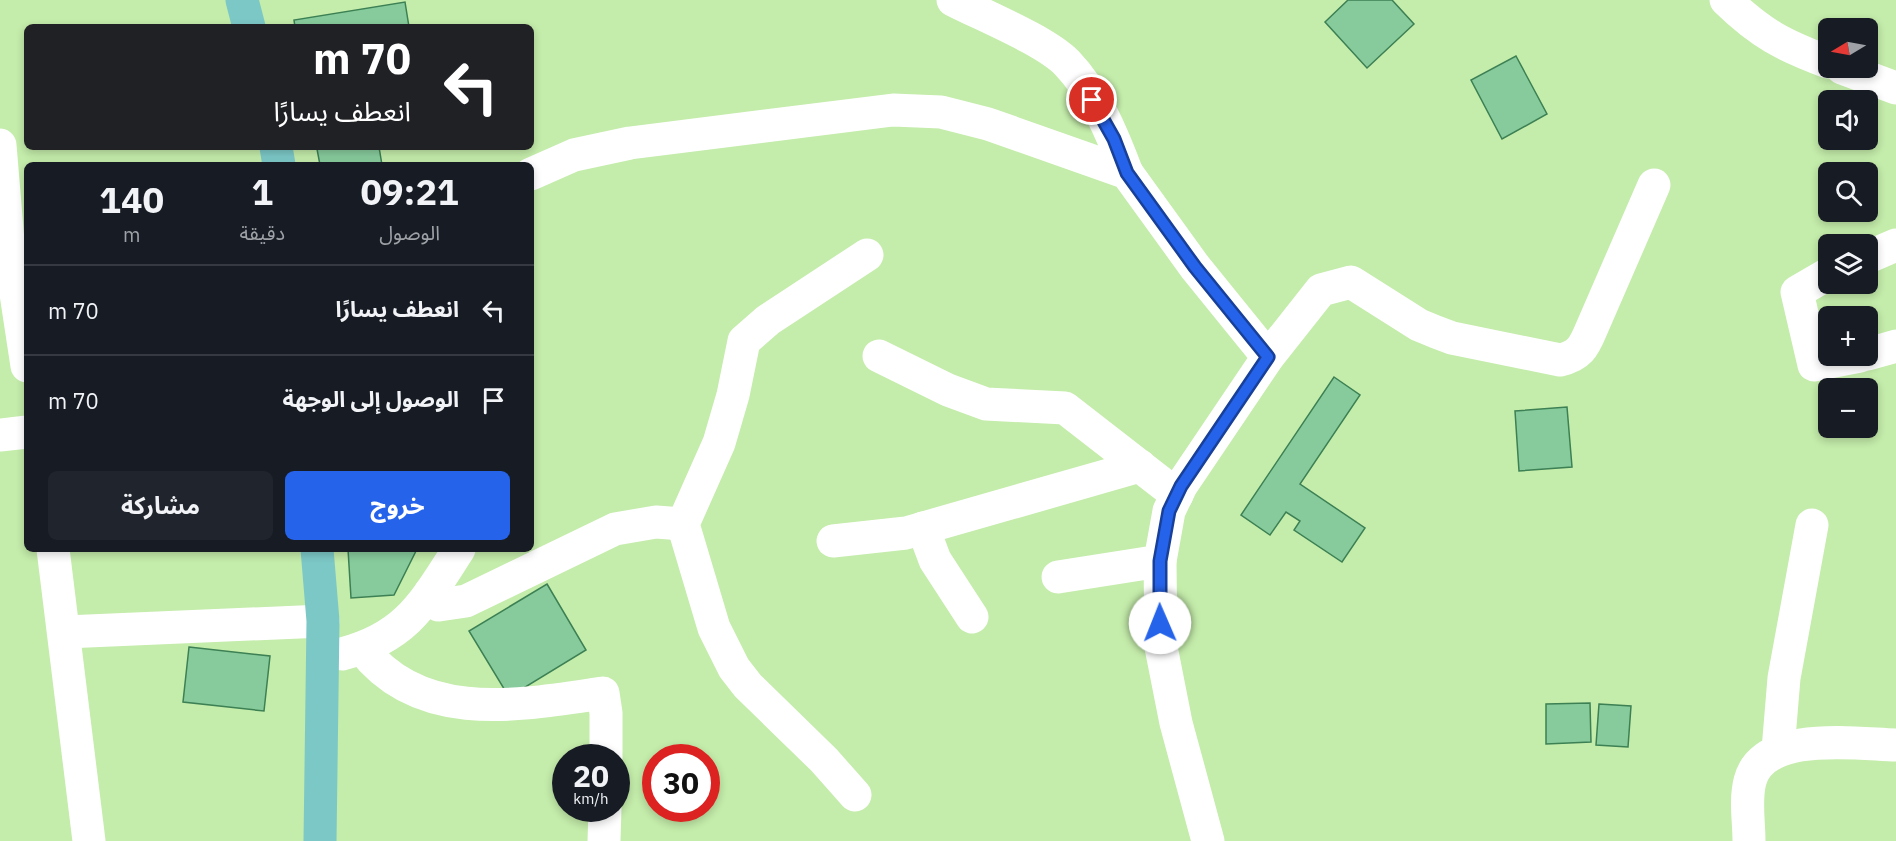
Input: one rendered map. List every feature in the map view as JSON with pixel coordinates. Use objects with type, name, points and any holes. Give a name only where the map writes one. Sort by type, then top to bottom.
[{"type":"main road","points":[[242,0],[248,24]]},
{"type":"main road","points":[[317,552],[323,621],[320,841]]},
{"type":"street","points":[[954,0],[1046,47],[1067,63],[1103,119],[1127,173],[1195,267],[1268,357]]},
{"type":"street","points":[[1726,0],[1768,36],[1785,46],[1818,58]]},
{"type":"street","points":[[1869,78],[1896,88]]},
{"type":"street","points":[[534,173],[574,156],[630,143],[893,110],[941,112],[988,124],[1127,173]]},
{"type":"street","points":[[0,145],[8,241],[24,346]]},
{"type":"street","points":[[1208,841],[1167,686],[1161,647],[1160,561],[1169,511],[1177,495],[1268,357],[1321,290],[1351,282],[1419,325],[1452,338],[1560,360],[1574,357],[1583,348],[1654,185]]},
{"type":"street","points":[[1878,253],[1896,245]]},
{"type":"street","points":[[855,795],[824,760],[748,686],[734,668],[714,628],[683,524],[719,443],[733,395],[744,341],[768,320],[867,255]]},
{"type":"street","points":[[1818,280],[1797,292],[1814,364],[1818,363]]},
{"type":"street","points":[[1878,351],[1896,346]]},
{"type":"street","points":[[879,356],[948,390],[986,404],[1065,408],[1177,495]]},
{"type":"street","points":[[0,435],[24,432]]},
{"type":"street","points":[[833,541],[897,535],[1140,466]]},
{"type":"street","points":[[430,593],[439,605],[466,601],[615,530],[645,523],[683,524]]},
{"type":"street","points":[[1778,750],[1784,678],[1812,525]]},
{"type":"street","points":[[923,528],[934,560],[972,616]]},
{"type":"street","points":[[53,552],[89,841]]},
{"type":"street","points":[[322,659],[372,646],[399,629],[430,593],[457,552]]},
{"type":"street","points":[[1058,577],[1160,561]]},
{"type":"street","points":[[65,632],[323,621]]},
{"type":"street","points":[[362,648],[382,673],[398,683],[445,701],[514,705],[603,693],[606,744]]},
{"type":"street","points":[[1749,841],[1750,779],[1762,760],[1778,750],[1803,744],[1896,746]]},
{"type":"street","points":[[604,841],[605,822]]},
{"type":"building","points":[[1348,0],[1392,0],[1414,24],[1367,68],[1325,22]]},
{"type":"building","points":[[405,2],[409,24],[295,24],[294,20]]},
{"type":"building","points":[[1516,56],[1547,114],[1502,139],[1471,80]]},
{"type":"building","points":[[317,150],[380,150],[382,162],[319,162]]},
{"type":"building","points":[[1334,377],[1360,395],[1300,484],[1365,528],[1342,562],[1294,530],[1300,521],[1286,512],[1270,535],[1241,515]]},
{"type":"building","points":[[1567,407],[1572,467],[1519,471],[1515,411]]},
{"type":"building","points":[[348,552],[416,552],[394,595],[351,598]]},
{"type":"building","points":[[547,584],[586,650],[509,697],[469,631]]},
{"type":"building","points":[[189,647],[270,656],[264,711],[183,702]]},
{"type":"building","points":[[1590,703],[1591,742],[1546,744],[1546,704]]},
{"type":"building","points":[[1599,704],[1631,706],[1628,747],[1596,745]]},
{"type":"route","points":[[1092,100],[1114,139],[1127,173],[1195,267],[1268,357],[1181,486],[1169,511],[1160,561],[1160,623]]}]
